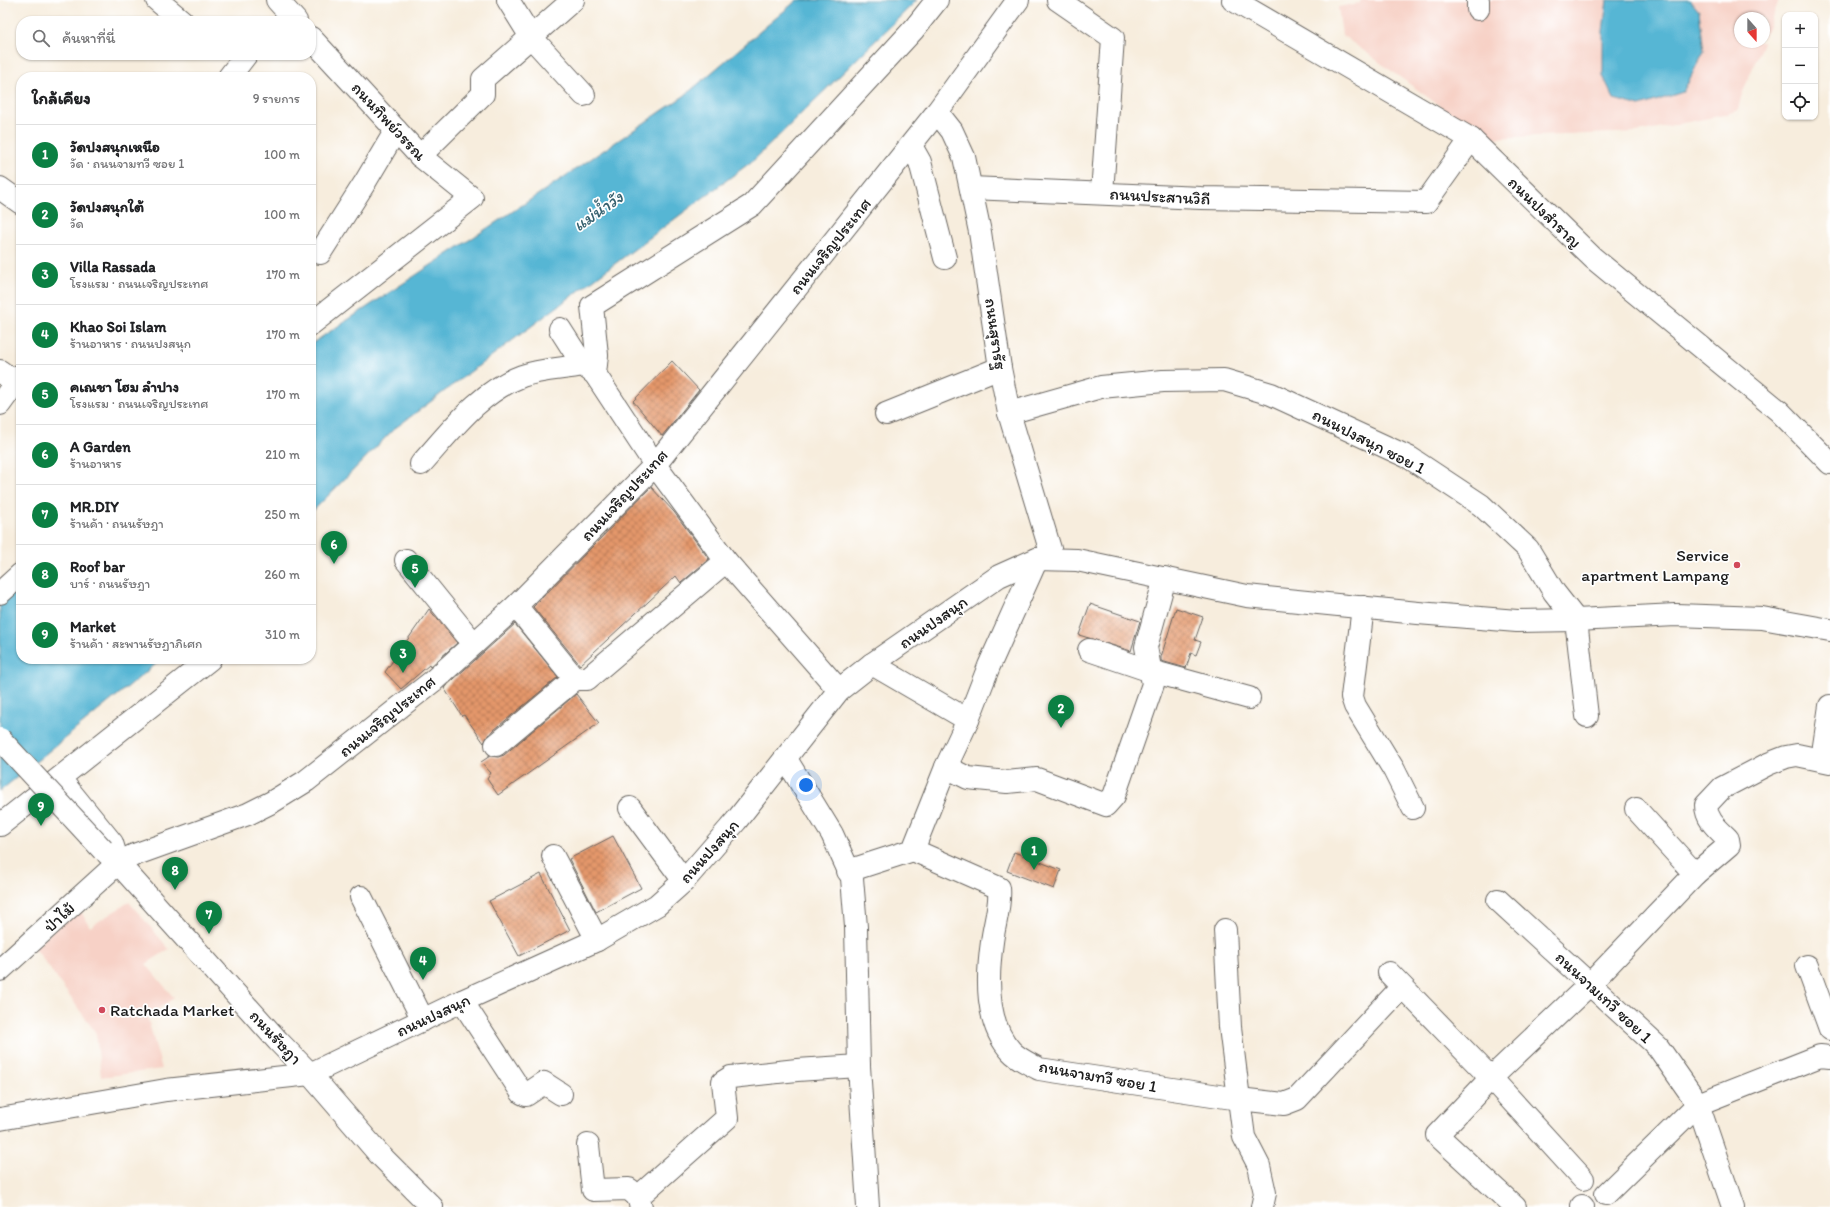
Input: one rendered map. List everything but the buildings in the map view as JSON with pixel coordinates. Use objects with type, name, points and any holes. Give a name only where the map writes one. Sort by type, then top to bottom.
[{"type":"street","points":[[157,0],[176,16]]},
{"type":"street","points":[[508,0],[531,37],[584,95]]},
{"type":"street","points":[[420,156],[483,94],[483,79],[572,0]]},
{"type":"street","points":[[589,369],[597,355],[592,306],[752,205],[914,29],[937,0]]},
{"type":"street","name":"ถนนเจริญประเทศ","points":[[110,856],[134,855],[248,814],[272,802],[306,781],[433,681],[516,606],[655,465],[938,112],[1018,0]]},
{"type":"street","points":[[1058,0],[1113,38],[1102,193]]},
{"type":"street","name":"ถนนปงสำราญ","points":[[1233,0],[1471,140],[1593,258],[1779,411],[1830,463]]},
{"type":"street","name":"ถนนทิพย์วรรณ","points":[[316,43],[420,156],[472,198],[316,320]]},
{"type":"street","name":"ถนนสุรารัฐ","points":[[938,112],[952,131],[964,157],[980,232],[1000,368],[1009,413],[1045,559]]},
{"type":"street","points":[[320,253],[396,130]]},
{"type":"street","name":"ถนนประสานวิถี","points":[[971,188],[1201,198],[1426,202],[1471,140]]},
{"type":"street","points":[[911,146],[920,162],[945,258]]},
{"type":"street","points":[[0,188],[16,199]]},
{"type":"street","points":[[560,329],[655,465],[726,561],[839,690]]},
{"type":"street","points":[[886,414],[1000,368]]},
{"type":"street","points":[[421,464],[479,401],[500,386],[523,376],[536,373],[589,369]]},
{"type":"street","points":[[0,404],[12,376]]},
{"type":"street","name":"ถนนปงสนุก ซอย 1","points":[[1009,413],[1101,387],[1164,381],[1224,380],[1271,394],[1410,458],[1481,506],[1528,549],[1554,592],[1576,620]]},
{"type":"street","points":[[848,870],[913,850],[946,767],[968,720],[996,669],[1045,559],[1077,560],[1247,596],[1363,607],[1517,620],[1576,620],[1676,615],[1762,618],[1830,630]]},
{"type":"street","name":"ถนนปงสนุก","points":[[0,1118],[166,1090],[310,1074],[462,1001],[597,940],[657,905],[684,881],[736,821],[839,690],[872,664],[999,576],[1045,559]]},
{"type":"street","points":[[406,560],[474,644]]},
{"type":"street","points":[[496,745],[575,679],[587,679],[726,561]]},
{"type":"street","points":[[946,767],[968,778],[1007,782],[1037,779],[1106,805],[1114,796],[1152,684],[1146,647],[1165,578]]},
{"type":"street","points":[[0,593],[16,579]]},
{"type":"street","points":[[516,606],[575,679]]},
{"type":"street","points":[[1363,607],[1352,697],[1355,706],[1391,765],[1413,808]]},
{"type":"street","points":[[1576,620],[1586,716]]},
{"type":"street","points":[[1090,650],[1151,671],[1249,698]]},
{"type":"street","points":[[0,825],[204,664]]},
{"type":"street","points":[[872,664],[968,720]]},
{"type":"street","points":[[1515,1207],[1437,1135],[1490,1078],[1590,984],[1695,874],[1729,845],[1728,839],[1709,819],[1706,812],[1706,805],[1722,788],[1768,764],[1786,757],[1797,755],[1826,761],[1830,706]]},
{"type":"street","name":"ถนนรัษฎา","points":[[0,739],[110,856],[310,1074],[379,1154],[432,1207]]},
{"type":"street","points":[[786,759],[832,834],[852,878],[856,927],[859,1066],[868,1207]]},
{"type":"street","points":[[60,779],[112,843],[110,856]]},
{"type":"street","points":[[630,808],[684,881]]},
{"type":"street","points":[[1636,809],[1695,874]]},
{"type":"street","name":"ถนนจามทวี ซอย 1","points":[[913,850],[999,888],[1000,898],[992,942],[989,993],[997,1030],[1011,1052],[1039,1070],[1239,1100],[1284,1104],[1296,1100],[1395,980],[1490,1078]]},
{"type":"street","name":"ป่าไม้","points":[[0,970],[110,856]]},
{"type":"street","points":[[553,856],[597,940]]},
{"type":"street","points":[[361,897],[423,1020]]},
{"type":"street","name":"ถนนจามเทวี ซอย 1","points":[[1498,900],[1658,1048],[1698,1104],[1733,1207]]},
{"type":"street","points":[[1225,930],[1230,1027],[1239,1100],[1244,1137],[1259,1166],[1265,1193],[1262,1207]]},
{"type":"street","points":[[1807,966],[1830,1029]]},
{"type":"street","points":[[462,1001],[522,1093],[526,1094],[544,1083],[561,1094]]},
{"type":"street","points":[[1606,1194],[1698,1104],[1820,1056],[1830,1057]]},
{"type":"street","points":[[588,1145],[593,1190],[629,1189],[640,1202],[727,1118],[723,1082],[731,1077],[797,1070],[859,1066]]},
{"type":"street","points":[[1490,1078],[1584,1179]]},
{"type":"shaded area","points":[[1361,0],[1779,0],[1770,23],[1770,12],[1734,12],[1734,48],[1761,48],[1741,97],[1738,110],[1724,115],[1637,132],[1491,138],[1477,133],[1342,35],[1338,7],[1360,3]]},
{"type":"shaded area","points":[[129,902],[169,949],[146,964],[174,998],[147,1016],[162,1069],[101,1077],[96,1033],[35,948],[78,907],[90,927]]},
{"type":"water","name":"แม่น้ำวัง","points":[[797,0],[917,0],[755,159],[394,429],[316,508],[316,341],[527,202],[684,96]]},
{"type":"water","points":[[1607,0],[1690,0],[1699,11],[1704,51],[1683,92],[1640,106],[1614,99],[1603,76],[1603,31]]},
{"type":"water","points":[[16,588],[16,664],[156,664],[0,791],[0,602]]},
{"type":"place","name":"A Garden","points":[[334,564]]},
{"type":"place","name":"Service apartment Lampang","points":[[1737,565]]},
{"type":"place","name":"คเณชา โฮม ลำปาง","points":[[415,588]]},
{"type":"place","name":"Villa Rassada","points":[[403,673]]},
{"type":"place","name":"วัดปงสนุกใต้","points":[[1061,728]]},
{"type":"place","name":"Market","points":[[41,826]]},
{"type":"place","name":"วัดปงสนุกเหนือ","points":[[1034,870]]},
{"type":"place","name":"Roof bar","points":[[175,890]]},
{"type":"place","name":"MR.DIY","points":[[209,934]]},
{"type":"place","name":"Khao Soi Islam","points":[[423,980]]},
{"type":"place","name":"Ratchada Market","points":[[102,1010]]}]
